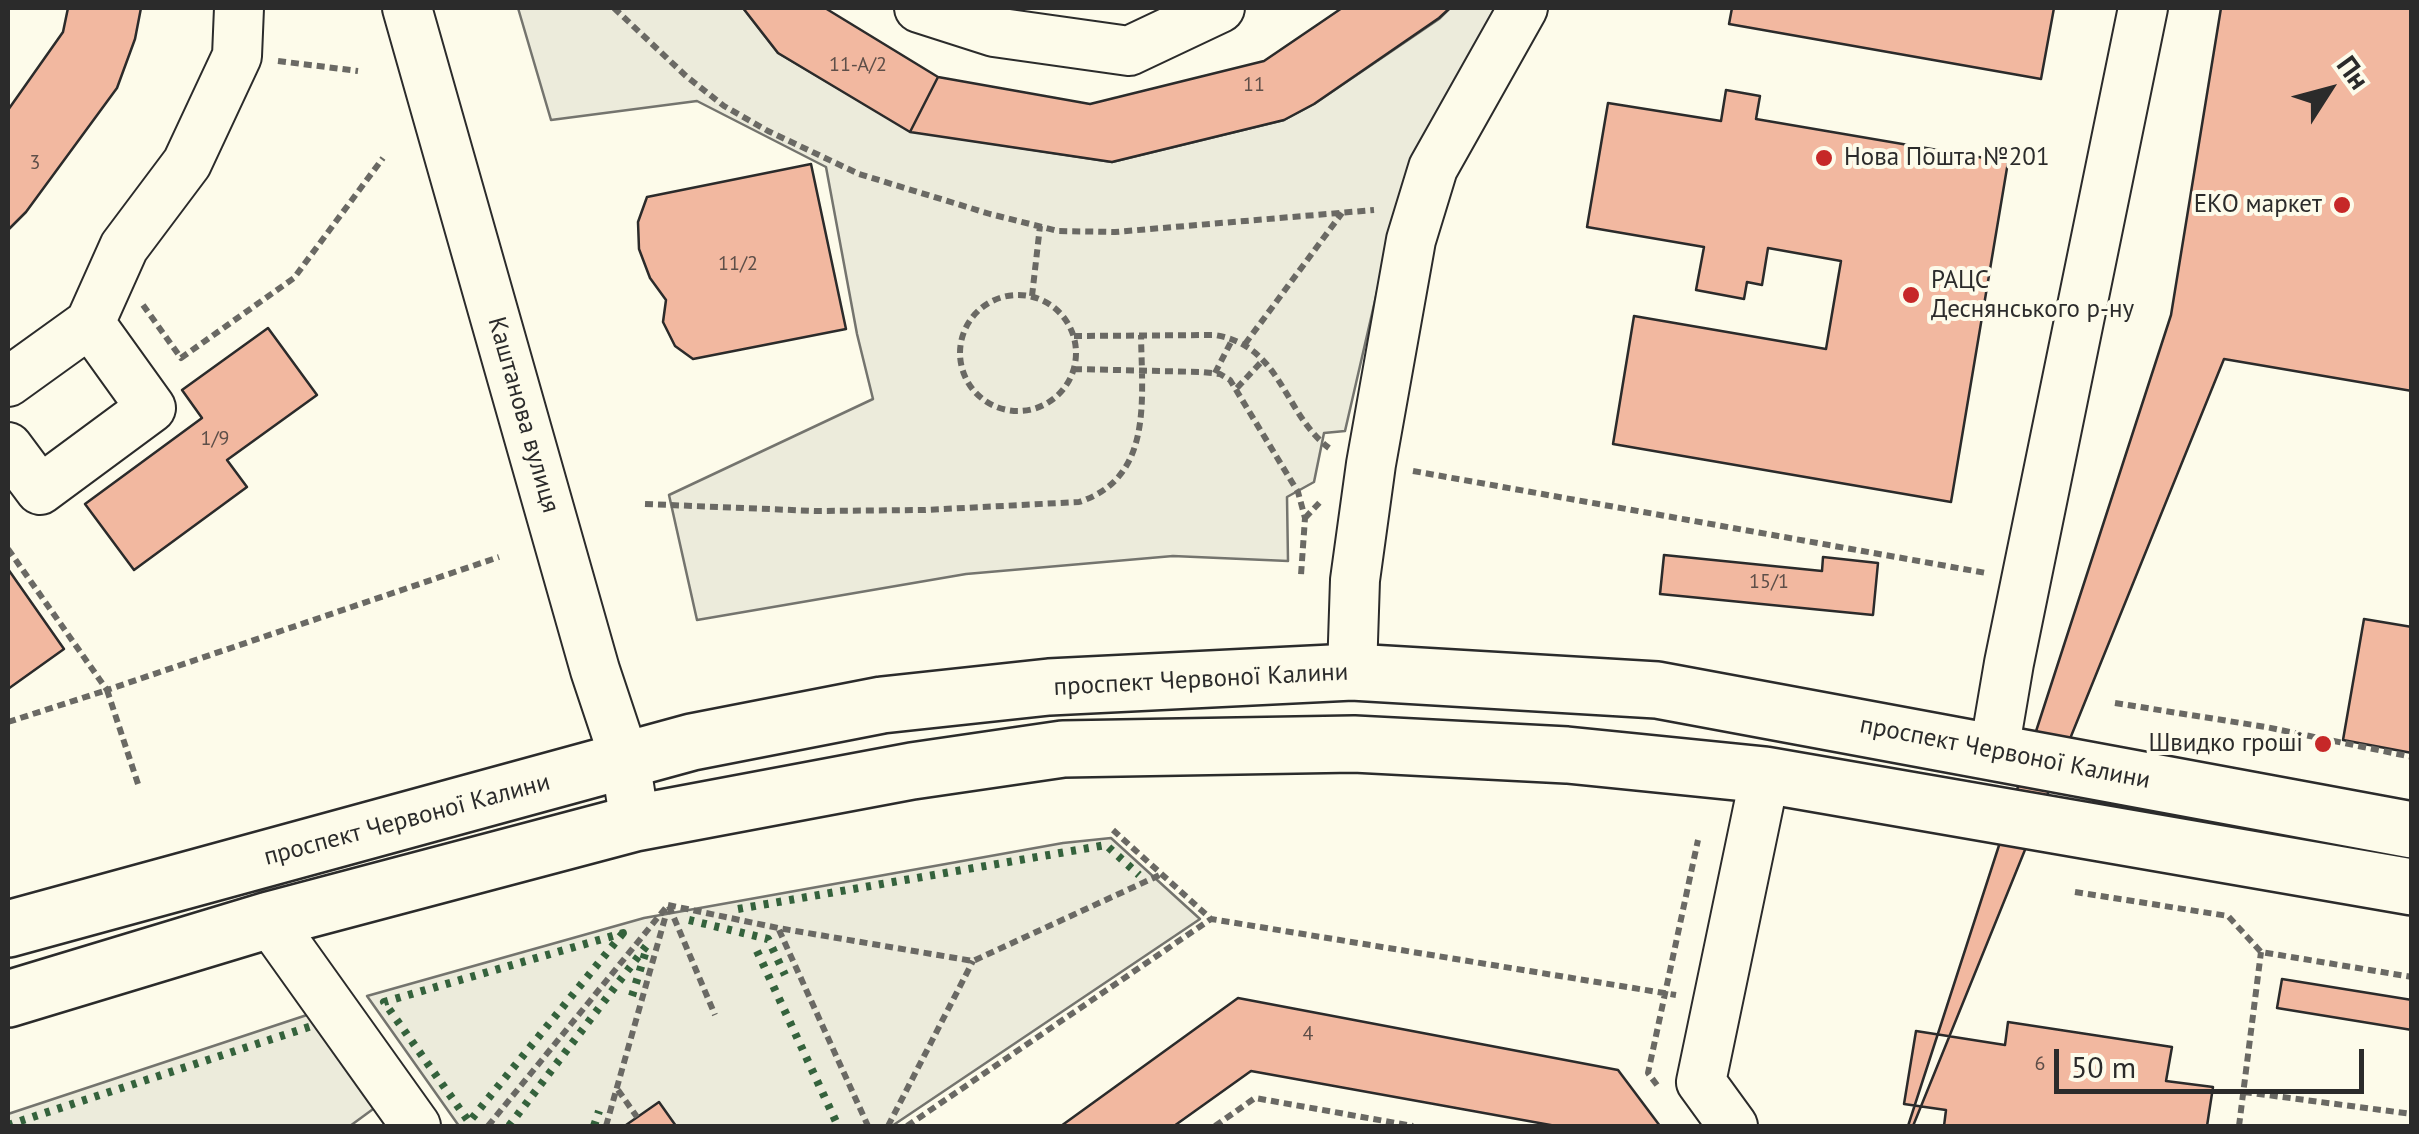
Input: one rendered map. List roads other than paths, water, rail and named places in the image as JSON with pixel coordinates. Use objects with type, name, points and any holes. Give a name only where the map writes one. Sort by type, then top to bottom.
[{"type":"main road","name":"проспект Червоної Калини","points":[[8,929],[692,742],[882,705],[1049,687],[1352,672],[1656,690],[2412,830]]},
{"type":"main road","points":[[8,998],[269,920],[635,823],[893,774],[1062,748],[1354,744],[1567,755],[1765,775],[2412,887]]},
{"type":"street","points":[[8,382],[90,323],[124,247],[187,163],[237,56],[239,8]]},
{"type":"street","name":"Каштанова вулиця","points":[[408,8],[590,650],[625,760],[635,823]]},
{"type":"street","points":[[919,8],[994,32],[1129,51],[1220,8]]},
{"type":"street","points":[[1352,672],[1356,580],[1371,464],[1411,240],[1434,168],[1523,8]]},
{"type":"street","points":[[1994,751],[2008,663],[2143,8]]},
{"type":"street","points":[[8,447],[40,490],[150,408],[90,323]]},
{"type":"street","points":[[1733,1126],[1702,1082],[1765,775]]},
{"type":"street","points":[[269,920],[416,1126]]},
{"type":"place","name":"Нова Пошта №201","points":[[1824,158]]},
{"type":"place","name":"ЕКО маркет","points":[[2342,205]]},
{"type":"place","name":"РАЦС Деснянського р-ну","points":[[1911,295]]},
{"type":"place","name":"Швидко гроші","points":[[2323,744]]}]
